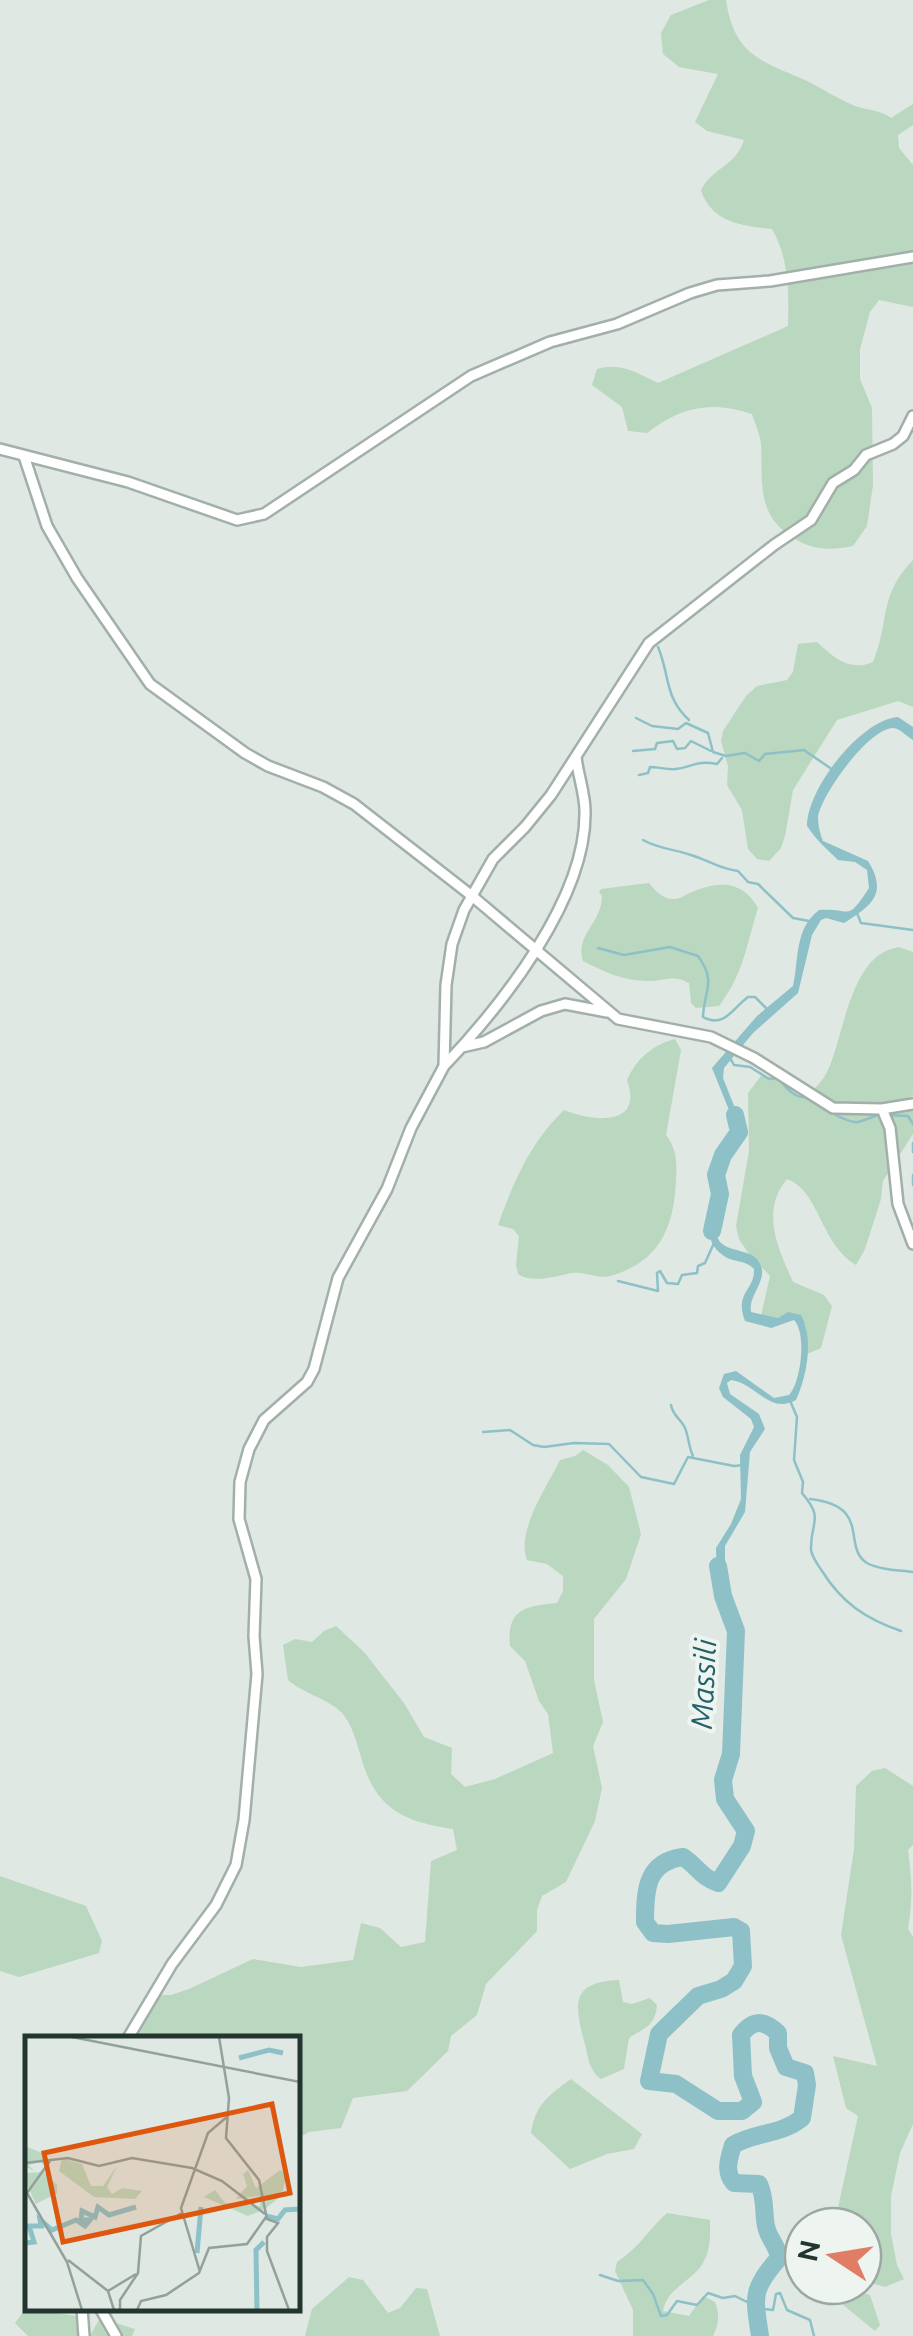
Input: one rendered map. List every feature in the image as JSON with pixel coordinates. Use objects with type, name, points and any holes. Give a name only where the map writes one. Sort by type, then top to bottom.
[{"type":"street","points":[[0,450],[128,482],[237,520],[250,518],[264,514],[471,376],[550,342],[617,324],[716,286],[913,257]]},
{"type":"street","points":[[444,1066],[446,984],[452,944],[493,859],[525,828],[576,758],[649,643],[811,520],[833,483],[854,470],[866,455],[903,436],[913,416]]},
{"type":"street","points":[[24,456],[47,526],[77,578],[150,684],[245,753],[268,766],[324,786],[354,804],[472,896],[610,1013]]},
{"type":"street","points":[[129,2036],[172,1964],[216,1905],[236,1865],[244,1820],[257,1674],[256,1579],[239,1520],[240,1482],[249,1449],[264,1420],[307,1382],[314,1370],[338,1278],[387,1189],[411,1128],[444,1066],[509,990],[560,908],[576,864],[586,810],[576,758]]},
{"type":"street","points":[[462,1046],[484,1042],[541,1010],[565,1004],[610,1013],[640,1026],[711,1037],[754,1058],[834,1108],[882,1109],[913,1104]]},
{"type":"street","points":[[882,1109],[890,1128],[898,1204],[913,1244]]},
{"type":"street","points":[[82,2311],[84,2336]]},
{"type":"street","points":[[102,2311],[116,2336]]},
{"type":"green space","points":[[709,0],[726,0],[743,45],[776,68],[855,106],[891,118],[913,104],[913,125],[898,135],[899,148],[913,165],[913,307],[879,300],[870,312],[860,349],[860,379],[872,408],[873,485],[867,526],[853,546],[828,549],[807,545],[780,528],[772,518],[764,496],[761,444],[752,414],[723,407],[696,408],[647,433],[628,431],[622,407],[592,385],[597,369],[614,367],[658,383],[788,326],[785,264],[772,229],[739,224],[720,216],[701,190],[736,156],[744,140],[707,131],[695,122],[718,74],[679,67],[663,54],[661,33],[671,15]]},
{"type":"green space","points":[[913,560],[913,707],[898,701],[837,720],[793,790],[781,848],[769,861],[757,859],[748,849],[742,810],[727,785],[723,731],[757,686],[787,680],[793,672],[798,644],[817,642],[850,664],[873,662],[889,597]]},
{"type":"green space","points":[[649,883],[671,899],[710,886],[737,887],[758,908],[739,971],[719,1006],[696,1008],[691,1003],[689,983],[683,980],[630,979],[583,961],[583,943],[601,905],[601,889]]},
{"type":"green space","points":[[899,947],[913,952],[913,1134],[883,1181],[865,1249],[856,1265],[835,1244],[798,1185],[787,1179],[774,1204],[774,1230],[793,1282],[824,1295],[832,1306],[821,1348],[807,1354],[806,1325],[788,1312],[778,1318],[761,1316],[770,1276],[749,1254],[736,1226],[749,1151],[748,1093],[761,1076],[778,1078],[802,1098],[807,1097],[827,1072],[859,980],[882,953]]},
{"type":"green space","points":[[675,1039],[681,1050],[666,1135],[676,1156],[675,1197],[661,1240],[641,1262],[610,1276],[577,1273],[537,1279],[518,1274],[519,1236],[513,1229],[498,1225],[532,1149],[564,1110],[601,1118],[622,1113],[630,1095],[627,1080],[635,1066],[652,1049]]},
{"type":"green space","points":[[583,1450],[608,1465],[629,1487],[641,1534],[626,1579],[594,1619],[594,1680],[603,1722],[593,1746],[602,1788],[595,1821],[566,1882],[542,1896],[537,1931],[486,1984],[477,2015],[451,2036],[448,2051],[407,2091],[353,2098],[341,2128],[300,2137],[300,2036],[129,2036],[153,1995],[189,1989],[253,1959],[301,1967],[353,1960],[361,1923],[380,1928],[401,1947],[425,1942],[431,1861],[457,1850],[453,1829],[406,1817],[383,1800],[374,1789],[342,1713],[288,1680],[283,1645],[295,1639],[312,1642],[336,1626],[364,1652],[404,1703],[424,1737],[452,1748],[451,1774],[465,1787],[495,1779],[553,1753],[548,1714],[539,1701],[525,1661],[510,1646],[510,1634],[511,1624],[520,1612],[557,1603],[563,1591],[563,1576],[547,1564],[527,1560],[526,1536],[534,1509],[560,1460]]},
{"type":"green space","points":[[885,1768],[913,1786],[908,1929],[913,1937],[913,2124],[900,2153],[891,2196],[891,2234],[904,2279],[885,2287],[883,2206],[838,2206],[858,2116],[846,2108],[833,2056],[877,2066],[841,1935],[854,1849],[856,1786],[872,1771]]},
{"type":"green space","points":[[0,1876],[86,1906],[102,1941],[99,1953],[19,1977],[0,1971]]},
{"type":"green space","points":[[619,1980],[623,2002],[632,2004],[650,1998],[657,2005],[656,2012],[648,2026],[629,2038],[624,2069],[601,2079],[589,2060],[578,2003],[593,1984]]},
{"type":"green space","points":[[571,2079],[642,2134],[634,2149],[607,2154],[570,2169],[531,2133],[544,2102]]},
{"type":"green space","points":[[667,2213],[710,2220],[710,2236],[704,2261],[670,2296],[663,2311],[689,2316],[703,2296],[715,2302],[718,2319],[713,2336],[633,2336],[633,2310],[615,2271],[617,2262]]},
{"type":"green space","points":[[349,2277],[363,2280],[388,2313],[400,2308],[416,2288],[427,2289],[440,2336],[305,2336],[312,2309]]},
{"type":"green space","points":[[844,2306],[874,2306],[880,2325],[875,2331]]},
{"type":"green space","points":[[25,2309],[82,2317],[85,2336],[28,2336],[15,2323]]},
{"type":"green space","points":[[100,2318],[135,2329],[132,2336],[85,2336],[91,2334]]},
{"type":"water","points":[[898,717],[913,727],[913,740],[893,728],[872,739],[837,779],[818,817],[823,841],[868,861],[877,883],[874,898],[844,923],[821,920],[812,935],[798,993],[753,1033],[724,1068],[723,1078],[744,1131],[740,1136],[734,1134],[731,1115],[712,1068],[757,1016],[793,986],[801,936],[811,918],[819,910],[852,910],[869,888],[867,870],[855,862],[838,860],[807,826],[809,811],[826,776],[853,743],[883,721]]},
{"type":"water","points":[[713,1204],[720,1242],[754,1256],[761,1266],[762,1278],[751,1312],[778,1318],[788,1312],[801,1315],[808,1346],[806,1369],[796,1400],[778,1404],[740,1382],[727,1383],[730,1394],[759,1414],[765,1429],[750,1452],[745,1512],[725,1546],[725,1586],[717,1588],[716,1548],[741,1499],[740,1455],[754,1427],[751,1419],[723,1397],[719,1388],[724,1374],[736,1371],[774,1398],[789,1395],[797,1380],[801,1346],[794,1320],[771,1328],[745,1321],[743,1298],[754,1269],[724,1256],[713,1245],[709,1226]]},
{"type":"waterway","points":[[658,647],[671,694],[689,720]]},
{"type":"waterway","points":[[636,718],[652,726],[678,729],[686,723],[708,733],[713,752],[726,756],[745,753],[759,761],[765,754],[804,750],[833,770]]},
{"type":"waterway","points":[[633,751],[655,749],[657,743],[673,741],[677,749],[685,748],[691,741],[711,751]]},
{"type":"waterway","points":[[639,775],[648,773],[650,767],[673,769],[699,763],[717,764],[722,758]]},
{"type":"waterway","points":[[643,840],[738,871],[748,882],[758,884],[793,918],[809,921]]},
{"type":"waterway","points":[[857,913],[861,923],[913,930]]},
{"type":"waterway","points":[[598,948],[624,955],[670,947],[698,956],[708,980],[703,1017],[710,1020],[728,1016],[748,997],[755,997],[766,1008]]},
{"type":"waterway","points":[[730,1058],[734,1065],[750,1067],[769,1079],[778,1078],[794,1094],[807,1097],[847,1120],[858,1122],[881,1114]]},
{"type":"waterway","name":"Massili","points":[[712,1231],[720,1194],[716,1175],[723,1155],[739,1132],[735,1115]]},
{"type":"waterway","points":[[889,1115],[908,1116],[913,1124]]},
{"type":"waterway","points":[[913,1143],[913,1152]]},
{"type":"waterway","points":[[913,1175],[913,1185]]},
{"type":"waterway","points":[[618,1281],[658,1291],[660,1271],[667,1283],[678,1284],[682,1275],[697,1273],[714,1243]]},
{"type":"waterway","points":[[791,1403],[797,1417],[794,1460],[803,1482],[802,1493],[815,1515],[811,1540],[814,1558],[847,1601],[866,1615],[901,1631]]},
{"type":"waterway","points":[[671,1405],[686,1429],[693,1456]]},
{"type":"waterway","points":[[483,1432],[510,1430],[533,1445],[544,1447],[609,1444],[641,1477],[674,1484],[688,1457],[744,1465]]},
{"type":"waterway","points":[[810,1499],[842,1510],[849,1518],[860,1556],[867,1563],[913,1572]]},
{"type":"waterway","name":"Massili","points":[[718,1566],[723,1596],[736,1631],[731,1754],[723,1780],[725,1799],[746,1831],[742,1846],[718,1883],[683,1857],[661,1865],[647,1889],[645,1922],[653,1933],[668,1934],[734,1927],[741,1931],[743,1966],[734,1981],[698,1996],[659,2034],[649,2081],[676,2084],[718,2111],[742,2111],[753,2102],[743,2076],[741,2035],[759,2023],[778,2033],[778,2048],[786,2067],[805,2073],[802,2118],[785,2128],[733,2145],[729,2160],[728,2170],[734,2183],[759,2184],[767,2230],[779,2258],[763,2278],[757,2294],[760,2336]]},
{"type":"waterway","points":[[600,2275],[618,2281],[643,2280],[661,2316],[667,2315],[677,2301],[697,2305],[708,2293],[723,2298],[735,2296],[747,2302],[753,2297]]},
{"type":"waterway","points":[[755,2308],[773,2310],[776,2294],[780,2293],[787,2310],[810,2320],[814,2336]]}]
